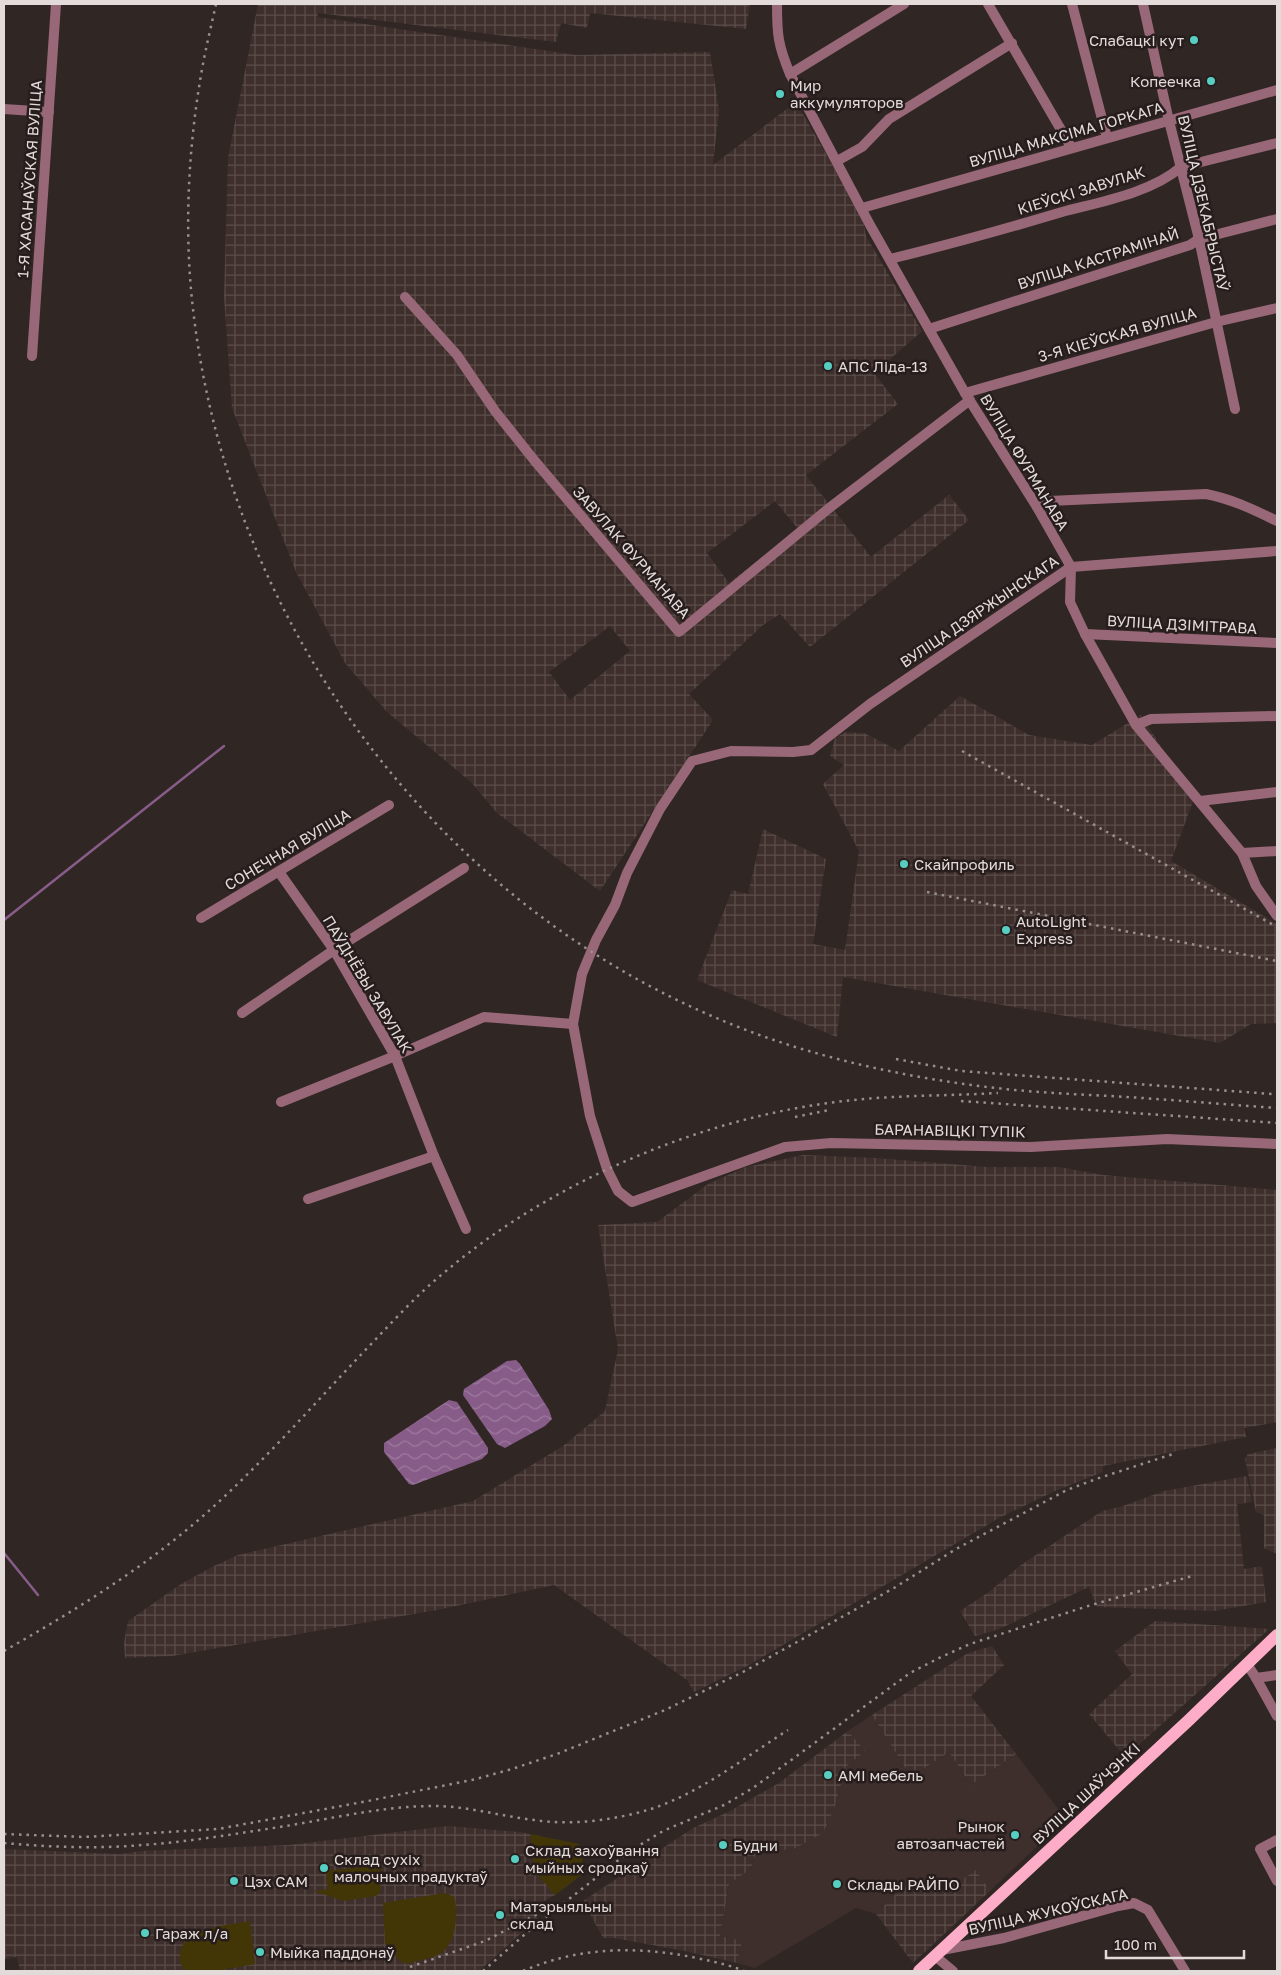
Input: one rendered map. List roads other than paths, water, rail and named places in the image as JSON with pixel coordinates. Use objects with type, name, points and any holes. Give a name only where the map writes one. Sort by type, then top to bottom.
[{"type":"main road","name":"ВУЛІЦА ШАЎЧЭНКІ","points":[[918,1971],[1277,1635]]},
{"type":"street","name":"1-Я ХАСАНАЎСКАЯ ВУЛІЦА","points":[[32,356],[56,4]]},
{"type":"street","name":"ВУЛІЦА ФУРМАНАВА","points":[[777,4],[777,35],[780,51],[790,74],[929,329],[1071,567]]},
{"type":"street","points":[[790,74],[904,4]]},
{"type":"street","points":[[988,4],[1072,147]]},
{"type":"street","points":[[1072,4],[1107,138]]},
{"type":"street","name":"ВУЛІЦА ДЗЕКАБРЫСТАЎ","points":[[1143,4],[1168,121],[1199,239],[1235,410]]},
{"type":"street","points":[[837,161],[862,147],[889,119],[1012,43]]},
{"type":"street","name":"ВУЛІЦА МАКСІМА ГОРКАГА","points":[[862,208],[1277,90]]},
{"type":"street","points":[[4,110],[49,112]]},
{"type":"street","name":"КІЕЎСКІ ЗАВУЛАК","points":[[890,259],[944,246],[1130,193],[1171,176],[1181,167],[1277,143]]},
{"type":"street","name":"ВУЛІЦА КАСТРАМІНАЙ","points":[[929,329],[1190,245],[1199,239],[1277,219]]},
{"type":"street","name":"ЗАВУЛАК ФУРМАНАВА","points":[[404,297],[457,355],[495,411],[534,460],[679,632],[968,396]]},
{"type":"street","name":"3-Я КІЕЎСКАЯ ВУЛІЦА","points":[[968,396],[1216,322],[1277,308]]},
{"type":"street","points":[[1036,506],[1049,501],[1206,494],[1245,505],[1277,521]]},
{"type":"street","name":"ВУЛІЦА ДЗЯРЖЫНСКАГА","points":[[574,1024],[582,974],[596,940],[615,905],[627,873],[660,809],[692,761],[731,751],[793,752],[811,750],[870,704],[1071,567],[1277,550]]},
{"type":"street","points":[[1071,567],[1070,602],[1136,725],[1242,853],[1256,886],[1277,916]]},
{"type":"street","name":"ВУЛІЦА ДЗІМІТРАВА","points":[[1086,634],[1277,643]]},
{"type":"street","points":[[1136,725],[1151,719],[1277,716]]},
{"type":"street","points":[[1200,801],[1277,792]]},
{"type":"street","name":"СОНЕЧНАЯ ВУЛІЦА","points":[[201,918],[389,805]]},
{"type":"street","points":[[1242,853],[1277,851]]},
{"type":"street","points":[[242,1013],[334,950],[464,868]]},
{"type":"street","name":"ПАЎДНЁВЫ ЗАВУЛАК","points":[[279,872],[334,950],[395,1056],[434,1156],[466,1229]]},
{"type":"street","points":[[281,1102],[395,1056],[484,1017],[574,1024]]},
{"type":"street","name":"БАРАНАВІЦКІ ТУПІК","points":[[574,1024],[590,1116],[606,1169],[618,1191],[632,1202],[785,1148],[831,1143],[1031,1147],[1167,1139],[1277,1144]]},
{"type":"street","points":[[308,1200],[434,1156]]},
{"type":"street","points":[[1247,1664],[1277,1716]]},
{"type":"street","points":[[1256,1678],[1277,1675]]},
{"type":"street","points":[[1277,1840],[1260,1849],[1277,1882]]},
{"type":"street","name":"ВУЛІЦА ЖУКОЎСКАГА","points":[[938,1953],[1004,1938],[1118,1906],[1134,1904],[1148,1910],[1185,1971]]},
{"type":"street","points":[[938,1953],[953,1971]]},
{"type":"water","points":[[516,1360],[549,1410],[552,1419],[545,1426],[505,1448],[497,1444],[463,1395],[464,1389],[507,1361]]},
{"type":"water","points":[[449,1400],[457,1402],[488,1448],[488,1453],[482,1459],[413,1485],[409,1484],[384,1452],[384,1443]]},
{"type":"waterway","points":[[4,920],[224,746]]},
{"type":"waterway","points":[[4,1553],[38,1595]]},
{"type":"railway","points":[[216,4],[204,57],[193,133],[188,221],[193,309],[217,435],[258,555],[316,667],[388,770],[475,861],[573,940],[683,1003],[802,1049],[881,1069],[988,1087],[1277,1108]]},
{"type":"railway","points":[[962,751],[1277,927]]},
{"type":"railway","points":[[927,892],[1277,961]]},
{"type":"railway","points":[[896,1059],[961,1071],[1272,1094]]},
{"type":"railway","points":[[4,1651],[120,1580],[175,1540],[226,1495],[264,1457],[427,1287],[488,1238],[534,1208],[582,1181],[633,1158],[685,1138],[791,1109],[863,1099],[998,1093]]},
{"type":"railway","points":[[961,1101],[1277,1123]]},
{"type":"railway","points":[[795,1117],[829,1110]]},
{"type":"railway","points":[[4,1834],[84,1837],[218,1829],[476,1779],[512,1769],[557,1754],[665,1710],[743,1672],[894,1588],[956,1549],[1067,1490],[1173,1454]]},
{"type":"railway","points":[[483,1971],[531,1929],[630,1851],[663,1831],[724,1805],[753,1788],[910,1673],[970,1644],[1088,1606],[1192,1576]]},
{"type":"railway","points":[[4,1843],[90,1847],[159,1844],[395,1808],[433,1806],[446,1806],[548,1822],[608,1819],[651,1809],[687,1794],[788,1730]]},
{"type":"railway","points":[[410,1967],[485,1941],[549,1908]]},
{"type":"railway","points":[[523,1971],[565,1957],[586,1953],[628,1950],[671,1953],[744,1971]]},
{"type":"place","name":"Слабацкі кут","points":[[1194,40]]},
{"type":"place","name":"Копеечка","points":[[1211,81]]},
{"type":"place","name":"Мир аккумуляторов","points":[[780,94]]},
{"type":"place","name":"АПС Ліда-13","points":[[828,366]]},
{"type":"place","name":"Скайпрофиль","points":[[904,864]]},
{"type":"place","name":"AutoLight Express","points":[[1006,930]]},
{"type":"place","name":"AMI мебель","points":[[828,1775]]},
{"type":"place","name":"Рынок автозапчастей","points":[[1015,1835]]},
{"type":"place","name":"Будни","points":[[723,1845]]},
{"type":"place","name":"Склад захоўвання мыйных сродкаў","points":[[515,1859]]},
{"type":"place","name":"Склад сухіх малочных прадуктаў","points":[[324,1868]]},
{"type":"place","name":"Цэх САМ","points":[[234,1881]]},
{"type":"place","name":"Склады РАЙПО","points":[[837,1884]]},
{"type":"place","name":"Матэрыяльны склад","points":[[500,1915]]},
{"type":"place","name":"Гараж л/а","points":[[145,1933]]},
{"type":"place","name":"Мыйка паддонаў","points":[[260,1952]]}]
